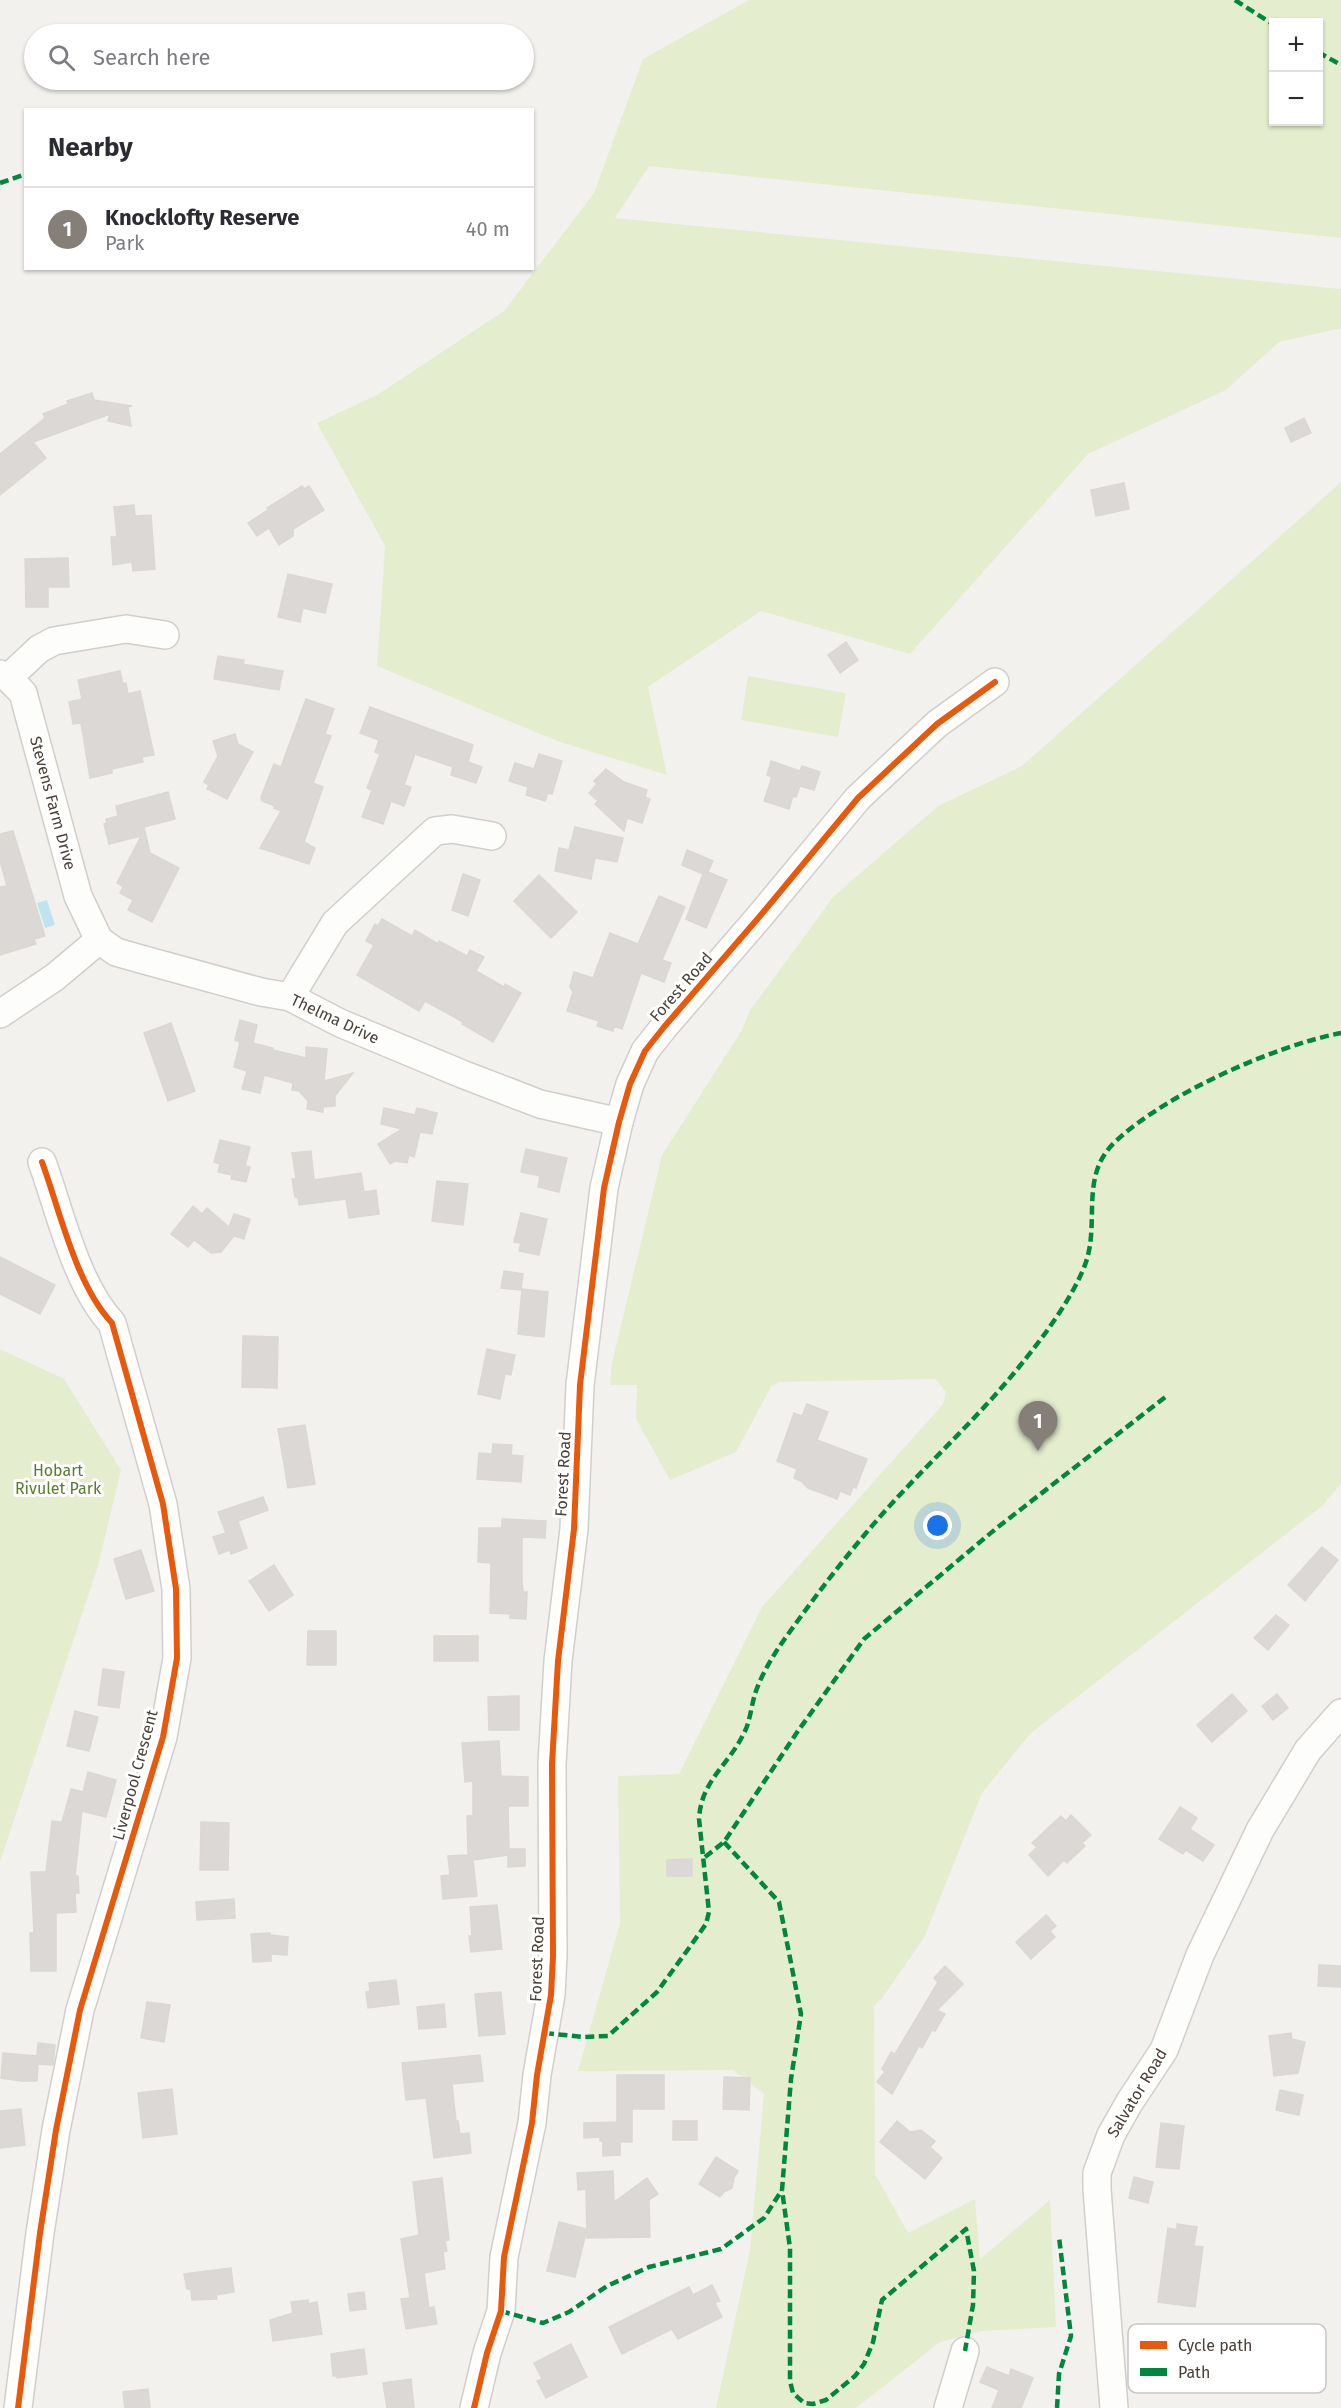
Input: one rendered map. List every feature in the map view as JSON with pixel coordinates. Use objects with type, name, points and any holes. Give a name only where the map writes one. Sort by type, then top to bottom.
[{"type":"street","points":[[4,676],[39,649],[54,641],[126,629],[165,635]]},
{"type":"street","name":"Stevens Farm Drive","points":[[4,676],[23,693],[78,896],[99,940]]},
{"type":"street","name":"Forest Road","points":[[474,2408],[487,2353],[501,2311],[504,2257],[532,2122],[537,2075],[551,1995],[553,1956],[552,1764],[558,1661],[574,1529],[580,1385],[604,1188],[630,1084],[645,1052],[858,798],[938,724],[995,682]]},
{"type":"street","points":[[290,997],[335,923],[435,831],[452,830],[492,836]]},
{"type":"street","points":[[0,1014],[55,977],[99,940]]},
{"type":"street","name":"Thelma Drive","points":[[99,940],[116,952],[261,992],[290,997],[340,1023],[518,1096],[540,1104],[619,1122]]},
{"type":"street","name":"Liverpool Crescent","points":[[18,2408],[52,2153],[80,2010],[163,1737],[177,1658],[176,1589],[163,1503],[112,1323],[97,1308],[70,1246],[42,1162]]},
{"type":"street","name":"Salvator Road","points":[[1114,2408],[1097,2189],[1097,2173],[1102,2156],[1129,2103],[1164,2050],[1200,1955],[1260,1830],[1308,1750],[1341,1713]]},
{"type":"street","points":[[948,2408],[965,2351]]},
{"type":"green space","points":[[749,0],[1341,0],[1341,238],[649,166],[615,218],[1341,289],[1341,328],[1279,342],[1226,390],[1088,454],[910,654],[761,611],[648,687],[667,775],[557,741],[377,666],[385,546],[317,423],[377,395],[504,311],[594,193],[643,59]]},
{"type":"green space","points":[[1341,482],[1341,1484],[1322,1506],[1031,1733],[982,1793],[924,1938],[874,2006],[875,2174],[908,2233],[975,2199],[980,2259],[1050,2200],[1056,2327],[982,2331],[940,2342],[856,2408],[716,2408],[750,2250],[764,2094],[733,2070],[578,2071],[620,1923],[618,1776],[679,1774],[762,1607],[943,1404],[946,1392],[935,1379],[779,1382],[771,1387],[736,1452],[670,1480],[636,1419],[637,1385],[610,1385],[612,1363],[662,1155],[742,1030],[749,1012],[833,897],[938,806],[1022,766]]},
{"type":"green space","points":[[748,676],[846,693],[838,737],[741,720]]},
{"type":"green space","name":"Hobart Rivulet Park","points":[[0,1349],[64,1379],[121,1470],[98,1566],[0,1862]]},
{"type":"water","points":[[47,900],[55,925],[45,928],[37,903]]},
{"type":"building","points":[[92,393],[94,400],[132,406],[128,407],[131,426],[108,421],[110,414],[33,442],[46,458],[0,495],[0,454],[45,418],[43,414],[68,404],[67,401]]},
{"type":"building","points":[[1304,418],[1311,433],[1291,442],[1285,428]]},
{"type":"building","points":[[1124,483],[1129,509],[1096,516],[1091,490]]},
{"type":"building","points":[[302,486],[304,489],[309,486],[324,510],[293,529],[293,536],[279,545],[269,528],[257,536],[248,523]]},
{"type":"building","points":[[134,505],[135,516],[151,515],[155,569],[133,571],[132,562],[113,565],[111,537],[117,537],[114,507]]},
{"type":"building","points":[[68,558],[69,587],[48,587],[48,607],[26,607],[25,559]]},
{"type":"building","points":[[288,574],[332,584],[325,613],[303,608],[300,622],[278,617]]},
{"type":"building","points":[[846,642],[858,660],[840,673],[828,655]]},
{"type":"building","points":[[218,656],[244,660],[243,664],[283,671],[279,690],[214,679]]},
{"type":"building","points":[[120,671],[128,694],[140,691],[154,755],[142,757],[143,762],[112,769],[112,773],[90,778],[81,723],[73,724],[69,702],[82,699],[78,680]]},
{"type":"building","points":[[306,699],[334,709],[325,734],[331,736],[313,783],[323,787],[304,842],[315,848],[309,864],[260,848],[281,811],[262,801],[261,797],[274,764],[281,767]]},
{"type":"building","points":[[370,707],[473,745],[468,762],[482,767],[476,783],[451,775],[453,767],[415,754],[404,785],[411,787],[404,806],[391,801],[383,824],[362,817],[372,790],[367,788],[380,754],[375,752],[379,740],[360,733]]},
{"type":"building","points":[[235,734],[238,744],[253,752],[227,799],[207,789],[209,785],[204,782],[218,756],[213,741]]},
{"type":"building","points":[[539,754],[562,761],[552,794],[548,793],[545,801],[526,795],[528,787],[509,781],[515,763],[534,769]]},
{"type":"building","points":[[771,761],[800,771],[802,766],[820,772],[814,790],[800,786],[796,797],[793,796],[789,809],[764,801],[772,777],[767,775]]},
{"type":"building","points":[[606,769],[624,782],[647,790],[645,797],[650,799],[642,823],[627,818],[624,831],[595,804],[598,801],[589,793],[597,784],[594,781]]},
{"type":"building","points":[[168,792],[175,819],[144,827],[150,853],[179,868],[152,922],[128,910],[133,900],[120,893],[123,887],[117,883],[141,836],[109,844],[104,824],[107,823],[106,819],[118,816],[116,806]]},
{"type":"building","points":[[575,827],[623,838],[617,862],[595,858],[591,879],[555,871],[559,848],[569,850]]},
{"type":"building","points":[[13,831],[45,936],[34,939],[36,944],[0,955],[0,887],[7,886],[0,861],[0,834]]},
{"type":"building","points":[[687,850],[713,861],[708,872],[727,880],[706,928],[686,919],[703,874],[682,865]]},
{"type":"building","points":[[463,874],[480,880],[468,916],[452,910]]},
{"type":"building","points":[[539,875],[577,912],[551,938],[514,901]]},
{"type":"building","points":[[659,896],[685,907],[662,960],[671,963],[664,982],[641,973],[622,1029],[614,1026],[613,1031],[597,1026],[599,1021],[567,1011],[573,992],[570,987],[574,972],[593,978],[610,933],[638,944]]},
{"type":"building","points":[[382,919],[412,936],[415,930],[438,944],[439,941],[467,956],[470,950],[484,957],[476,971],[504,987],[505,984],[521,993],[493,1042],[425,1001],[419,1011],[357,975],[374,945],[366,941],[375,924],[378,926]]},
{"type":"building","points":[[240,1020],[257,1025],[253,1043],[273,1048],[273,1050],[306,1058],[306,1047],[327,1049],[324,1081],[353,1073],[335,1096],[335,1106],[323,1107],[323,1112],[307,1109],[308,1101],[299,1091],[292,1090],[293,1083],[264,1075],[260,1093],[242,1089],[247,1071],[234,1067],[240,1042],[235,1040]]},
{"type":"building","points":[[171,1023],[195,1091],[168,1101],[144,1033]]},
{"type":"building","points":[[384,1108],[415,1115],[417,1108],[437,1113],[432,1134],[420,1132],[414,1157],[409,1155],[407,1163],[395,1161],[390,1164],[378,1144],[402,1129],[381,1124]]},
{"type":"building","points":[[220,1140],[250,1147],[245,1166],[250,1167],[246,1182],[231,1179],[232,1175],[218,1172],[220,1164],[214,1162]]},
{"type":"building","points":[[526,1149],[567,1158],[559,1192],[538,1187],[540,1176],[521,1172]]},
{"type":"building","points":[[311,1151],[314,1180],[361,1173],[364,1192],[376,1190],[379,1214],[349,1218],[346,1199],[299,1205],[292,1179],[296,1179],[292,1153]]},
{"type":"building","points":[[437,1181],[468,1184],[463,1225],[432,1221]]},
{"type":"building","points":[[193,1206],[202,1214],[207,1208],[229,1227],[234,1214],[250,1219],[244,1239],[234,1236],[221,1252],[211,1253],[194,1240],[188,1247],[171,1234]]},
{"type":"building","points":[[521,1213],[547,1219],[539,1255],[519,1251],[521,1243],[514,1242]]},
{"type":"building","points":[[0,1257],[55,1285],[40,1314],[0,1294]]},
{"type":"building","points":[[504,1271],[523,1274],[521,1290],[501,1288]]},
{"type":"building","points":[[522,1289],[548,1292],[544,1337],[518,1334]]},
{"type":"building","points":[[243,1336],[278,1337],[277,1388],[242,1387]]},
{"type":"building","points":[[487,1349],[515,1355],[511,1375],[505,1374],[500,1399],[478,1394]]},
{"type":"building","points":[[807,1404],[828,1412],[817,1440],[867,1459],[856,1488],[853,1487],[850,1495],[840,1491],[837,1499],[808,1488],[794,1478],[797,1469],[777,1461],[794,1413],[802,1416]]},
{"type":"building","points":[[305,1425],[315,1484],[288,1488],[278,1429]]},
{"type":"building","points":[[493,1444],[512,1445],[511,1455],[523,1456],[521,1482],[477,1479],[479,1453],[492,1454]]},
{"type":"building","points":[[263,1497],[268,1510],[238,1521],[247,1548],[231,1554],[230,1550],[219,1554],[213,1537],[226,1533],[218,1512]]},
{"type":"building","points":[[502,1519],[546,1521],[545,1538],[522,1537],[523,1592],[527,1592],[526,1619],[510,1618],[510,1614],[490,1613],[491,1563],[478,1562],[479,1528],[502,1528]]},
{"type":"building","points":[[1322,1547],[1338,1560],[1305,1601],[1288,1585]]},
{"type":"building","points":[[141,1550],[154,1591],[126,1599],[114,1559]]},
{"type":"building","points":[[274,1565],[293,1595],[269,1611],[249,1581]]},
{"type":"building","points":[[1276,1615],[1289,1625],[1268,1650],[1254,1638]]},
{"type":"building","points":[[308,1631],[336,1631],[336,1665],[307,1665]]},
{"type":"building","points":[[434,1636],[478,1636],[478,1661],[434,1661]]},
{"type":"building","points":[[103,1669],[124,1672],[119,1708],[98,1705]]},
{"type":"building","points":[[1232,1694],[1247,1711],[1212,1742],[1197,1725]]},
{"type":"building","points":[[1277,1694],[1288,1708],[1273,1720],[1262,1706]]},
{"type":"building","points":[[519,1696],[519,1730],[489,1730],[488,1697]]},
{"type":"building","points":[[75,1711],[98,1717],[89,1751],[67,1746]]},
{"type":"building","points":[[499,1741],[501,1776],[528,1777],[528,1806],[508,1806],[509,1849],[525,1849],[525,1866],[508,1867],[508,1855],[473,1860],[477,1896],[443,1899],[441,1876],[450,1875],[448,1856],[468,1855],[467,1816],[473,1816],[473,1781],[465,1782],[462,1743]]},
{"type":"building","points":[[88,1772],[116,1780],[106,1817],[82,1811],[75,1876],[78,1876],[79,1893],[75,1893],[76,1912],[56,1913],[56,1971],[31,1971],[30,1933],[34,1933],[31,1872],[46,1872],[52,1821],[62,1822],[71,1789],[83,1792]]},
{"type":"building","points":[[1180,1807],[1197,1818],[1190,1829],[1214,1845],[1203,1861],[1186,1850],[1183,1854],[1159,1839]]},
{"type":"building","points":[[1071,1815],[1091,1835],[1082,1843],[1085,1846],[1067,1863],[1064,1860],[1048,1876],[1029,1855],[1037,1847],[1032,1843],[1061,1816],[1066,1821]]},
{"type":"building","points":[[201,1822],[229,1823],[228,1870],[200,1870]]},
{"type":"building","points":[[692,1859],[692,1876],[667,1876],[667,1860]]},
{"type":"building","points":[[234,1899],[235,1918],[197,1920],[196,1902]]},
{"type":"building","points":[[497,1905],[502,1949],[471,1952],[470,1907]]},
{"type":"building","points":[[1046,1915],[1056,1926],[1050,1931],[1055,1937],[1031,1959],[1016,1942]]},
{"type":"building","points":[[270,1933],[270,1935],[288,1937],[287,1955],[271,1954],[271,1961],[253,1962],[251,1934]]},
{"type":"building","points":[[1319,1965],[1341,1966],[1341,1987],[1318,1986]]},
{"type":"building","points":[[945,1966],[963,1984],[937,2010],[945,2014],[935,2031],[932,2030],[922,2048],[919,2046],[892,2094],[877,2082],[885,2072],[882,2069],[891,2052],[895,2054],[938,1982],[934,1978]]},
{"type":"building","points":[[396,1980],[399,2004],[368,2008],[366,1992],[370,1991],[369,1983]]},
{"type":"building","points":[[501,1992],[505,2034],[479,2036],[475,1994]]},
{"type":"building","points":[[147,2002],[170,2005],[164,2042],[141,2038]]},
{"type":"building","points":[[444,2004],[446,2027],[419,2029],[417,2007]]},
{"type":"building","points":[[1291,2033],[1292,2039],[1305,2042],[1298,2073],[1274,2076],[1269,2036]]},
{"type":"building","points":[[38,2043],[55,2045],[53,2065],[38,2064],[37,2081],[1,2078],[3,2053],[37,2056]]},
{"type":"building","points":[[480,2055],[483,2081],[452,2084],[456,2121],[458,2121],[460,2134],[469,2133],[471,2153],[434,2158],[426,2098],[406,2100],[402,2063]]},
{"type":"building","points":[[617,2075],[664,2075],[664,2109],[632,2109],[632,2142],[620,2142],[620,2155],[603,2156],[603,2141],[600,2141],[600,2137],[584,2138],[584,2123],[617,2122]]},
{"type":"building","points":[[724,2077],[750,2078],[749,2110],[723,2109]]},
{"type":"building","points":[[172,2089],[177,2134],[143,2138],[138,2093]]},
{"type":"building","points":[[1280,2090],[1303,2095],[1299,2115],[1276,2110]]},
{"type":"building","points":[[21,2109],[25,2145],[0,2148],[0,2111]]},
{"type":"building","points":[[673,2121],[697,2121],[697,2140],[673,2140]]},
{"type":"building","points":[[897,2121],[910,2132],[921,2130],[935,2141],[930,2147],[942,2158],[925,2179],[880,2142]]},
{"type":"building","points":[[1161,2123],[1184,2126],[1179,2169],[1156,2167]]},
{"type":"building","points":[[716,2157],[738,2171],[732,2188],[720,2197],[699,2184]]},
{"type":"building","points":[[613,2171],[614,2202],[647,2178],[658,2194],[649,2200],[650,2237],[587,2238],[586,2189],[578,2190],[577,2173]]},
{"type":"building","points":[[1134,2177],[1153,2182],[1148,2203],[1129,2198]]},
{"type":"building","points":[[442,2178],[449,2240],[445,2241],[447,2251],[443,2252],[445,2269],[424,2273],[429,2308],[434,2307],[437,2324],[406,2329],[401,2299],[410,2298],[401,2239],[419,2235],[413,2182]]},
{"type":"building","points":[[559,2222],[587,2229],[575,2277],[547,2271]]},
{"type":"building","points":[[1177,2224],[1197,2227],[1194,2246],[1203,2247],[1195,2307],[1158,2302],[1168,2228],[1177,2230]]},
{"type":"building","points":[[231,2268],[234,2292],[216,2295],[217,2299],[192,2300],[191,2289],[187,2289],[184,2274]]},
{"type":"building","points":[[712,2285],[720,2301],[715,2303],[722,2317],[678,2339],[672,2329],[622,2354],[609,2327],[689,2287],[693,2295]]},
{"type":"building","points":[[364,2292],[366,2309],[350,2311],[348,2294]]},
{"type":"building","points":[[308,2300],[308,2304],[317,2302],[322,2334],[273,2341],[270,2320],[293,2313],[291,2302]]},
{"type":"building","points":[[571,2344],[587,2377],[546,2398],[537,2381],[542,2379],[534,2363]]},
{"type":"building","points":[[364,2349],[367,2374],[337,2378],[333,2376],[331,2354]]},
{"type":"building","points":[[987,2367],[1009,2376],[1011,2369],[1033,2378],[1021,2408],[992,2408],[999,2390],[980,2382]]},
{"type":"building","points":[[411,2379],[414,2408],[387,2408],[383,2383]]},
{"type":"building","points":[[148,2389],[150,2408],[125,2408],[123,2392]]},
{"type":"marked path","points":[[1235,0],[1269,22]]},
{"type":"marked path","points":[[1323,55],[1341,65]]},
{"type":"marked path","points":[[0,183],[24,175]]},
{"type":"marked path","points":[[545,2033],[583,2037],[608,2036],[657,1992],[706,1924],[709,1912],[699,1819],[701,1806],[704,1794],[737,1746],[745,1730],[755,1694],[766,1670],[804,1612],[857,1544],[902,1492],[1007,1382],[1059,1314],[1086,1262],[1090,1246],[1094,1183],[1105,1154],[1137,1123],[1222,1074],[1314,1039],[1341,1033]]},
{"type":"marked path","points":[[705,1857],[724,1842],[798,1731],[864,1639],[998,1527],[1168,1395]]},
{"type":"marked path","points":[[724,1842],[779,1902],[801,2014],[791,2079],[782,2190],[790,2248],[790,2381],[793,2393],[804,2403],[813,2404],[826,2400],[855,2376],[864,2364],[873,2342],[882,2300],[966,2229],[974,2271],[973,2305],[965,2351]]},
{"type":"marked path","points":[[501,2311],[543,2323],[569,2312],[607,2286],[649,2267],[721,2249],[764,2218],[782,2190]]},
{"type":"marked path","points":[[1057,2408],[1059,2374],[1071,2336],[1059,2237]]},
{"type":"cycle path","points":[[474,2408],[487,2353],[501,2311],[504,2257],[532,2123],[537,2075],[551,1995],[553,1956],[552,1764],[558,1661],[574,1529],[580,1385],[604,1188],[630,1084],[645,1051],[664,1027],[858,798],[937,724],[995,682]]},
{"type":"cycle path","points":[[18,2408],[40,2233],[56,2130],[80,2010],[163,1737],[177,1658],[176,1589],[163,1504],[112,1323],[88,1289],[70,1247],[42,1162]]},
{"type":"place","name":"Knocklofty Reserve","points":[[1038,1451]]}]
